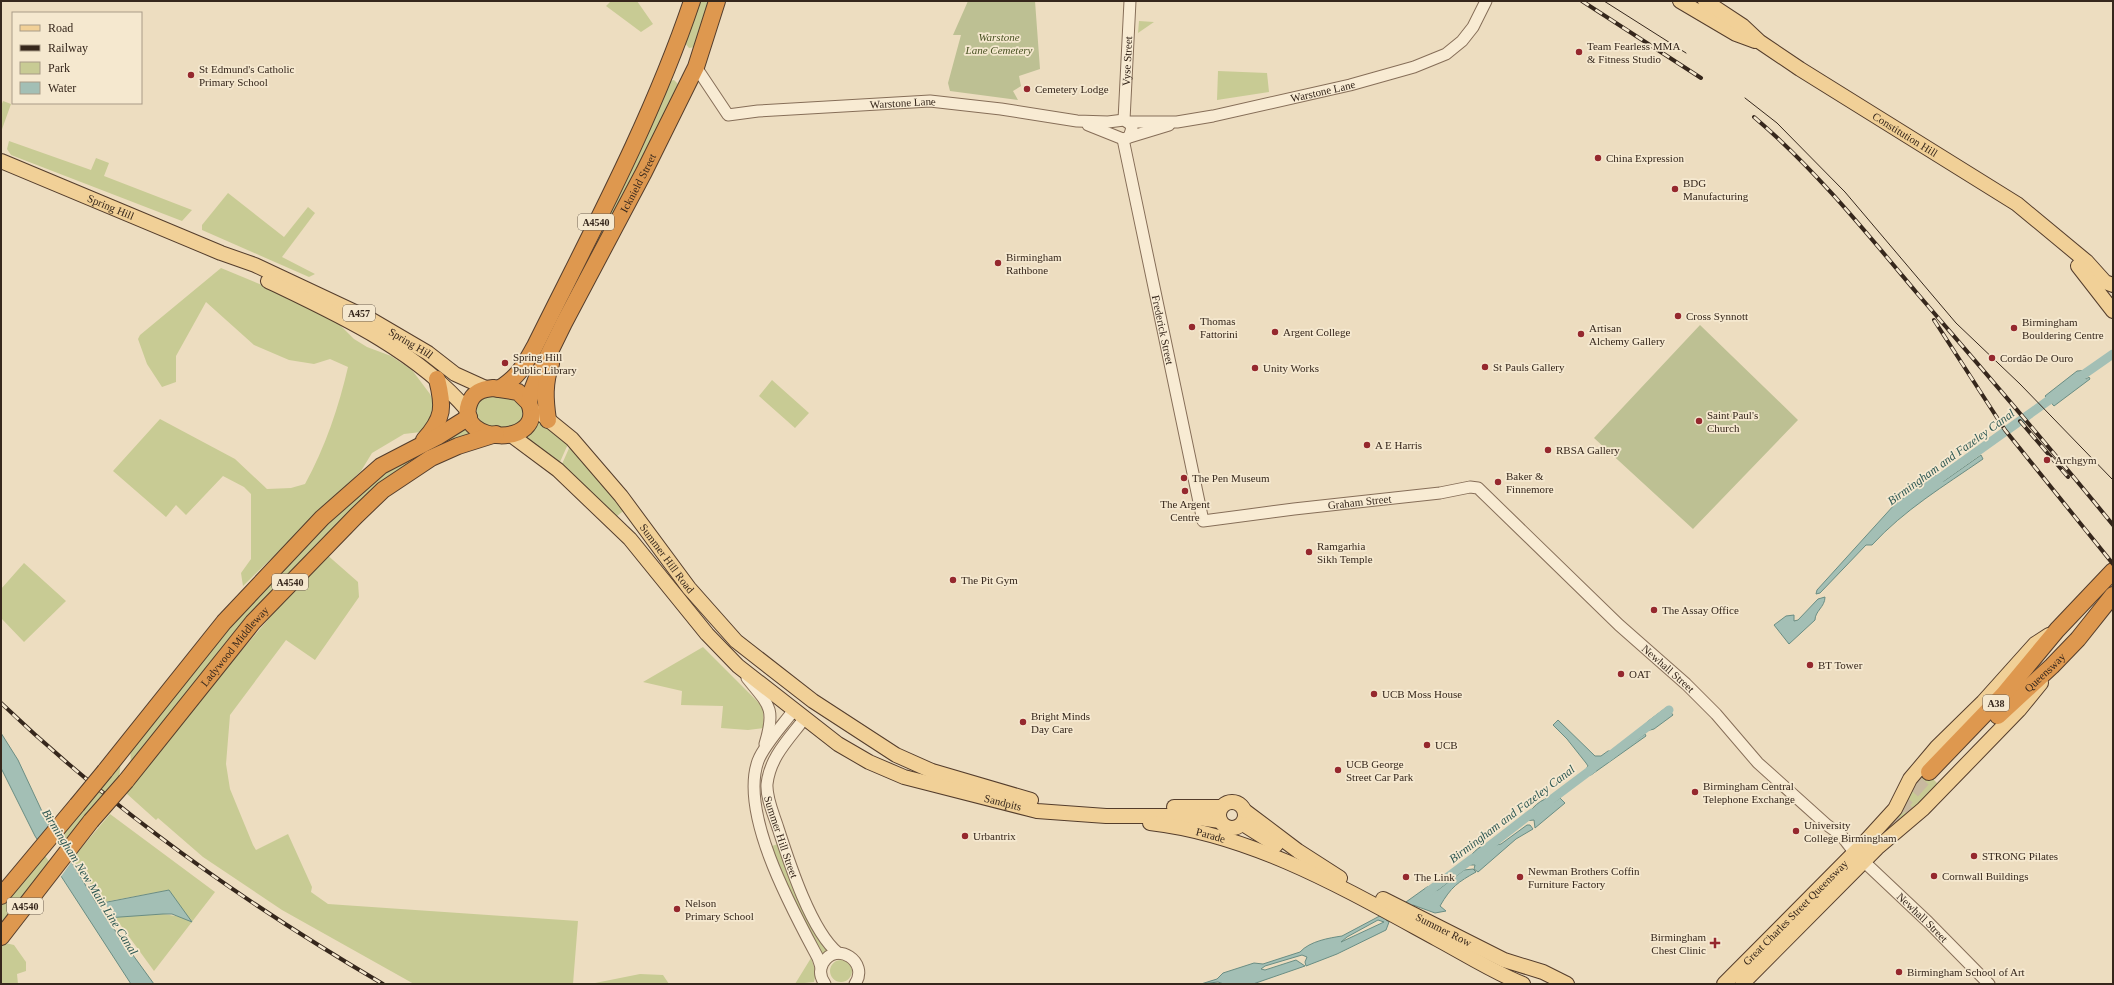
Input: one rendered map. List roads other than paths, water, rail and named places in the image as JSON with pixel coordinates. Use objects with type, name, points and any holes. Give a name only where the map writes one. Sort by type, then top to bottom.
[{"type":"highway","name":"Icknield Street","points":[[494,389],[515,378],[521,372],[535,346],[652,105],[678,44],[692,1]]},
{"type":"highway","name":"Icknield Street","points":[[530,405],[536,380],[564,323],[647,166],[696,67],[717,1]]},
{"type":"highway","name":"A4540","points":[[548,420],[545,399],[546,385],[564,323]]},
{"type":"highway","name":"A4540","points":[[419,446],[439,421],[442,411],[437,379]]},
{"type":"highway","name":"Spring Hill","points":[[494,389],[518,392],[530,405]]},
{"type":"highway","name":"A4540","points":[[1,896],[106,771],[224,622],[307,533],[381,466],[437,437],[468,414],[469,406],[474,396],[479,391],[494,389]]},
{"type":"highway","name":"A4540","points":[[503,435],[520,432],[527,425],[530,405]]},
{"type":"highway","name":"Spring Hill","points":[[468,414],[471,423],[479,431],[503,435]]},
{"type":"highway","name":"Ladywood Middleway","points":[[1,937],[91,821],[126,781],[253,622],[356,516],[383,490],[431,458],[458,446],[503,435]]},
{"type":"highway","points":[[2090,594],[2113,561]]},
{"type":"highway","name":"A38","points":[[2090,594],[2113,571]]},
{"type":"highway","name":"Great Charles Street Queensway","points":[[2057,630],[2090,594]]},
{"type":"highway","name":"Queensway","points":[[2057,630],[2003,695],[1933,775],[2052,666],[2078,639],[2113,595]]},
{"type":"highway","points":[[2078,639],[2094,630],[2113,610]]},
{"type":"main road","name":"Constitution Hill","points":[[1680,1],[1736,34],[1760,42]]},
{"type":"main road","name":"Constitution Hill","points":[[1688,1],[1711,19]]},
{"type":"main road","name":"Constitution Hill","points":[[1705,1],[1744,26],[1760,42],[2017,204],[2087,262],[2109,284],[2107,291],[2113,299]]},
{"type":"main road","name":"Spring Hill","points":[[1,161],[221,253],[255,265],[370,319],[428,353],[455,374],[494,389]]},
{"type":"main road","name":"Constitution Hill","points":[[2048,230],[2113,311]]},
{"type":"main road","name":"Spring Hill","points":[[221,253],[254,274],[367,331],[437,379],[453,394],[468,414]]},
{"type":"main road","name":"Summer Hill Road","points":[[530,405],[572,439],[622,496],[689,588],[762,671],[805,710]]},
{"type":"main road","name":"Summer Hill Road","points":[[503,435],[558,470],[630,539],[707,634],[738,666],[805,710]]},
{"type":"main road","name":"Great Charles Street Queensway","points":[[1742,984],[1859,857],[1895,809],[1910,779],[1937,747],[1977,708],[2035,644],[2057,630]]},
{"type":"main road","name":"Great Charles Street Queensway","points":[[1724,984],[1859,857],[1924,809],[2026,702],[2052,666]]},
{"type":"main road","name":"Sandpits","points":[[805,710],[896,756],[932,771],[1043,804],[1221,814]]},
{"type":"main road","name":"Sandpits","points":[[805,710],[838,744],[869,762],[904,777],[1037,811],[1106,816],[1185,816],[1221,814]]},
{"type":"main road","points":[[1227,802],[1235,802],[1241,804],[1244,817],[1239,827],[1230,828],[1221,814],[1227,802]]},
{"type":"main road","name":"Parade","points":[[1106,816],[1203,832],[1254,849],[1385,905]]},
{"type":"main road","name":"Parade","points":[[1244,817],[1310,873]]},
{"type":"main road","name":"Summer Row","points":[[1244,817],[1347,882],[1403,915],[1504,960],[1543,972],[1567,984]]},
{"type":"main road","name":"Summer Row","points":[[1403,915],[1443,943],[1523,984]]},
{"type":"street","name":"Vyse Street","points":[[1124,121],[1130,1]]},
{"type":"street","name":"Warstone Lane","points":[[1077,121],[1122,137],[1177,122],[1322,92],[1414,67],[1446,54],[1462,40],[1473,27],[1486,1]]},
{"type":"street","name":"Warstone Lane","points":[[696,67],[728,114],[930,101],[1000,109],[1077,121],[1177,122]]},
{"type":"street","name":"Frederick Street","points":[[1124,121],[1132,128],[1122,137],[1203,521]]},
{"type":"street","points":[[1122,137],[1113,128],[1124,121]]},
{"type":"street","name":"Graham Street","points":[[1203,521],[1440,493],[1470,487],[1478,488],[1506,514]]},
{"type":"street","name":"Newhall Street","points":[[1506,514],[1619,625],[1686,684],[1716,714],[1758,763],[1827,825],[1846,840],[1859,857],[1928,922],[1989,984]]},
{"type":"street","name":"Summer Hill Street","points":[[738,666],[767,703],[771,714],[771,723],[763,752],[759,760],[754,782],[763,837],[784,893],[818,958],[821,978]]},
{"type":"street","name":"Summer Hill Street","points":[[763,752],[805,710]]},
{"type":"street","name":"Summer Hill Street","points":[[805,710],[773,761],[767,790],[783,845],[803,899],[828,943],[838,953]]},
{"type":"street","points":[[821,978],[828,956],[838,953],[850,956],[857,964],[859,972],[854,984]]},
{"type":"water","points":[[2090,370],[2085,378],[2086,379],[2089,377],[2090,379],[2054,406],[2045,396],[2077,371]]},
{"type":"water","points":[[1981,455],[1983,459],[1911,510],[1884,532],[1872,545],[1866,545],[1820,593],[1816,594],[1817,590],[1895,504],[1933,476],[1945,475],[1940,481],[1944,481]]},
{"type":"water","points":[[1825,597],[1815,620],[1789,644],[1774,625],[1786,616],[1794,615],[1794,621],[1798,620],[1818,599]]},
{"type":"water","points":[[1667,707],[1673,715],[1654,729],[1642,732],[1647,722]]},
{"type":"water","points":[[1558,720],[1595,756],[1601,756],[1608,751],[1617,751],[1617,754],[1645,734],[1646,736],[1591,775],[1582,776],[1588,766],[1567,739],[1553,725]]},
{"type":"water","points":[[1,733],[18,760],[47,822],[97,904],[169,890],[192,922],[172,914],[106,918],[154,984],[131,984],[35,836],[1,768]]},
{"type":"water","points":[[1557,796],[1554,802],[1560,798],[1565,803],[1535,828],[1534,820],[1523,821],[1533,808],[1541,801]]},
{"type":"water","points":[[1527,825],[1530,825],[1533,829],[1516,839],[1478,872],[1474,869],[1475,865],[1463,865],[1481,846],[1497,840],[1496,845],[1501,844]]},
{"type":"water","points":[[1473,869],[1476,872],[1464,879],[1451,890],[1440,906],[1446,911],[1435,913],[1413,905],[1386,920],[1389,922],[1386,930],[1337,954],[1306,966],[1305,962],[1307,957],[1302,955],[1265,966],[1261,969],[1265,970],[1296,960],[1305,966],[1253,984],[1224,984],[1218,982],[1201,984],[1217,979],[1223,973],[1254,963],[1263,964],[1300,952],[1309,945],[1320,941],[1342,936],[1406,902],[1427,887],[1438,884],[1434,891],[1438,890],[1464,870]],"holes":[[[1378,920],[1384,922],[1341,942],[1347,937]]]},
{"type":"waterway","name":"Birmingham and Fazeley Canal","points":[[2080,377],[2113,354]]},
{"type":"waterway","name":"Birmingham and Fazeley Canal","points":[[1936,481],[2059,393]]},
{"type":"waterway","name":"Birmingham and Fazeley Canal","points":[[1607,758],[1669,710]]},
{"type":"waterway","name":"Birmingham and Fazeley Canal","points":[[1548,802],[1592,769]]},
{"type":"waterway","name":"Birmingham and Fazeley Canal","points":[[1488,847],[1532,813]]},
{"type":"waterway","name":"Birmingham and Fazeley Canal","points":[[1429,891],[1473,858]]},
{"type":"tunnel","points":[[1896,809],[1929,772]]},
{"type":"tunnel","points":[[1871,846],[1911,806]]},
{"type":"tram line","points":[[1604,1],[1686,53]]},
{"type":"tram line","points":[[1745,98],[1777,123],[1845,192],[1956,323],[2020,384],[2113,480]]},
{"type":"railway","points":[[1582,1],[1701,78]]},
{"type":"railway","points":[[1754,117],[1798,158],[1839,201],[2113,525]]},
{"type":"railway","points":[[1934,320],[2005,430],[2113,564]]},
{"type":"railway","points":[[2020,421],[2068,477]]},
{"type":"railway","points":[[1,703],[90,782],[184,855],[282,922],[383,984]]},
{"type":"place","name":"Team Fearless MMA & Fitness Studio","points":[[1579,52]]},
{"type":"place","name":"St Edmund's Catholic Primary School","points":[[191,75]]},
{"type":"place","name":"Cemetery Lodge","points":[[1027,89]]},
{"type":"place","name":"China Expression","points":[[1598,158]]},
{"type":"place","name":"BDG Manufacturing","points":[[1675,189]]},
{"type":"place","name":"Birmingham Rathbone","points":[[998,263]]},
{"type":"place","name":"Cross Synnott","points":[[1678,316]]},
{"type":"place","name":"Thomas Fattorini","points":[[1192,327]]},
{"type":"place","name":"Birmingham Bouldering Centre","points":[[2014,328]]},
{"type":"place","name":"Argent College","points":[[1275,332]]},
{"type":"place","name":"Artisan Alchemy Gallery","points":[[1581,334]]},
{"type":"place","name":"Cordão De Ouro","points":[[1992,358]]},
{"type":"place","name":"Spring Hill Public Library","points":[[505,363]]},
{"type":"place","name":"St Pauls Gallery","points":[[1485,367]]},
{"type":"place","name":"Unity Works","points":[[1255,368]]},
{"type":"place","name":"Saint Paul's Church","points":[[1699,421]]},
{"type":"place","name":"A E Harris","points":[[1367,445]]},
{"type":"place","name":"RBSA Gallery","points":[[1548,450]]},
{"type":"place","name":"Archgym","points":[[2047,460]]},
{"type":"place","name":"The Pen Museum","points":[[1184,478]]},
{"type":"place","name":"Baker & Finnemore","points":[[1498,482]]},
{"type":"place","name":"The Argent Centre","points":[[1185,491]]},
{"type":"place","name":"Ramgarhia Sikh Temple","points":[[1309,552]]},
{"type":"place","name":"The Pit Gym","points":[[953,580]]},
{"type":"place","name":"The Assay Office","points":[[1654,610]]},
{"type":"place","name":"BT Tower","points":[[1810,665]]},
{"type":"place","name":"OAT","points":[[1621,674]]},
{"type":"place","name":"UCB Moss House","points":[[1374,694]]},
{"type":"place","name":"Bright Minds Day Care","points":[[1023,722]]},
{"type":"place","name":"UCB","points":[[1427,745]]},
{"type":"place","name":"UCB George Street Car Park","points":[[1338,770]]},
{"type":"place","name":"Birmingham Central Telephone Exchange","points":[[1695,792]]},
{"type":"place","name":"University College Birmingham","points":[[1796,831]]},
{"type":"place","name":"Urbantrix","points":[[965,836]]},
{"type":"place","name":"STRONG Pilates","points":[[1974,856]]},
{"type":"place","name":"Cornwall Buildings","points":[[1934,876]]},
{"type":"place","name":"The Link","points":[[1406,877]]},
{"type":"place","name":"Newman Brothers Coffin Furniture Factory","points":[[1520,877]]},
{"type":"place","name":"Nelson Primary School","points":[[677,909]]},
{"type":"place","name":"Birmingham Chest Clinic","points":[[1715,943]]},
{"type":"place","name":"Birmingham School of Art","points":[[1899,972]]},
{"type":"park label","name":"Warstone Lane Cemetery","points":[[999,43]]},
{"type":"water label","name":"Birmingham New Main Line Canal","points":[[90,882]]}]
